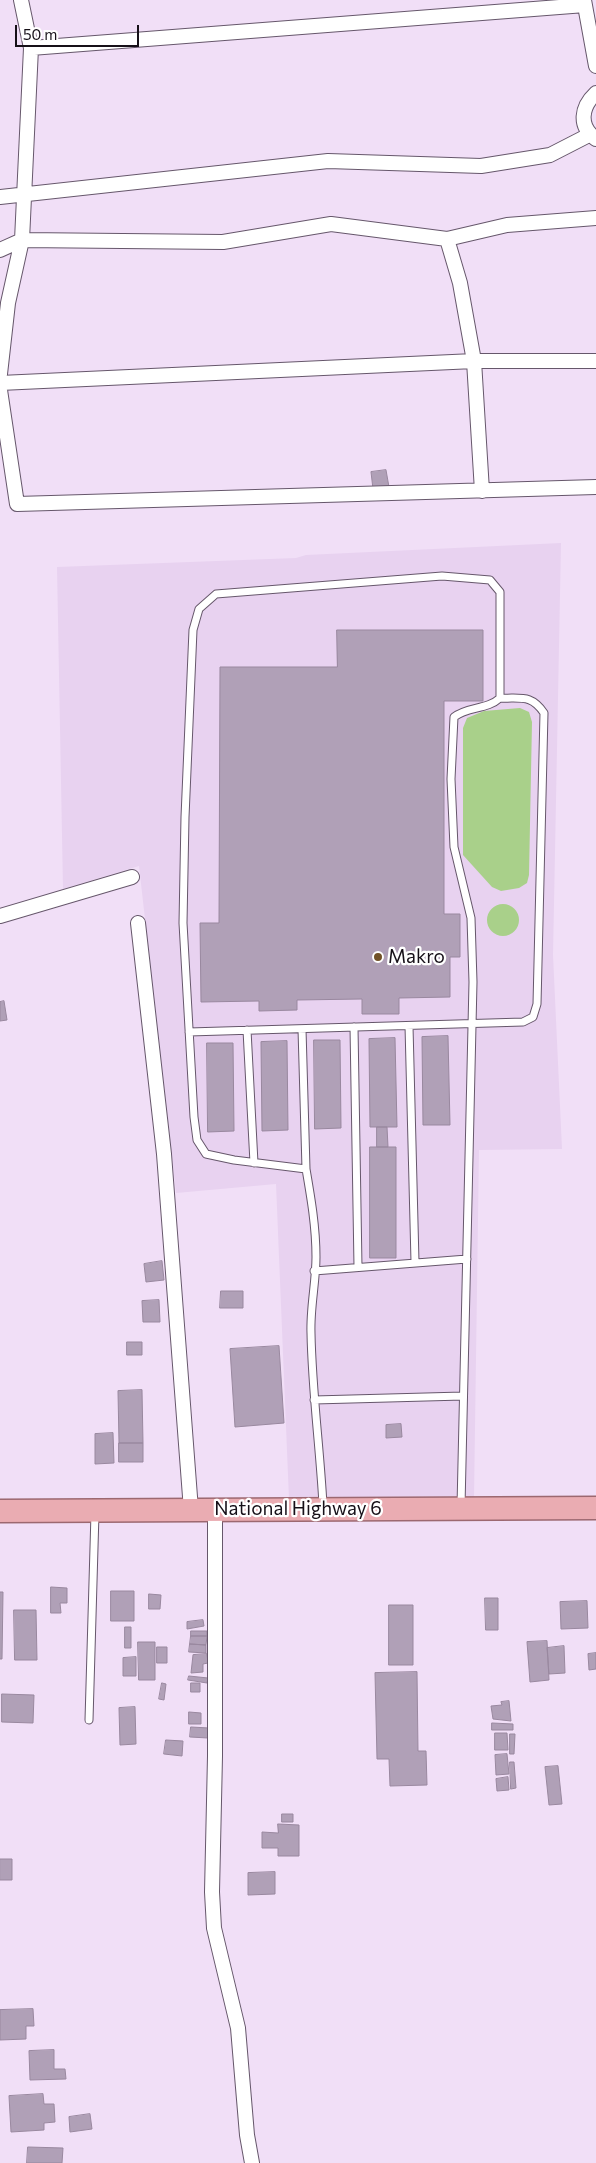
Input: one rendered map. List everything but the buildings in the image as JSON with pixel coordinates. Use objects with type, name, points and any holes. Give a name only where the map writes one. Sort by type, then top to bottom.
[{"type":"highway","name":"National Highway 6","points":[[0,1511],[596,1508]]},
{"type":"street","points":[[0,374],[8,303],[22,240],[31,48],[21,0]]},
{"type":"street","points":[[31,48],[585,3],[596,66]]},
{"type":"street","points":[[0,197],[328,161],[482,166],[550,155],[593,137],[583,118],[587,101],[596,93]]},
{"type":"street","points":[[0,250],[22,240],[223,242],[331,224],[447,239],[508,225],[596,218]]},
{"type":"street","points":[[447,239],[460,283],[474,361],[482,490]]},
{"type":"street","points":[[0,383],[474,361],[596,361]]},
{"type":"street","points":[[0,390],[18,504],[596,487]]},
{"type":"street","points":[[0,916],[132,877]]},
{"type":"street","points":[[138,923],[164,1164],[191,1510]]},
{"type":"street","points":[[215,1510],[215,1756],[212,1892],[214,1928],[238,2028],[247,2135],[252,2163]]},
{"type":"lane","points":[[306,1169],[254,1163],[206,1154],[197,1140],[183,923],[184,817],[193,630],[199,609],[216,594],[442,576],[490,580],[500,592],[500,698],[493,705],[463,710],[454,717],[451,779],[454,847],[470,918],[472,1024],[461,1508]]},
{"type":"lane","points":[[189,1032],[523,1022],[533,1016],[538,1004],[544,713],[537,703],[529,699],[500,698]]},
{"type":"lane","points":[[409,1026],[414,1262]]},
{"type":"lane","points":[[354,1027],[358,1268]]},
{"type":"lane","points":[[302,1029],[306,1169],[312,1209],[314,1271],[310,1321],[314,1400],[320,1439],[323,1509]]},
{"type":"lane","points":[[247,1030],[254,1163]]},
{"type":"lane","points":[[314,1271],[467,1259]]},
{"type":"lane","points":[[314,1400],[463,1396]]},
{"type":"lane","points":[[90,1720],[95,1510]]},
{"type":"shaded area","points":[[561,543],[553,955],[562,1149],[479,1150],[474,1497],[289,1499],[276,1184],[176,1193],[139,866],[63,889],[57,567],[296,558],[306,555]]},
{"type":"green space","points":[[520,708],[529,712],[532,722],[529,875],[527,883],[519,888],[501,891],[492,887],[463,855],[463,728],[467,718],[484,711]]},
{"type":"green space","points":[[503,904],[515,908],[519,920],[515,932],[503,936],[491,932],[487,920],[491,908]]},
{"type":"place","name":"Makro","points":[[378,957]]}]
